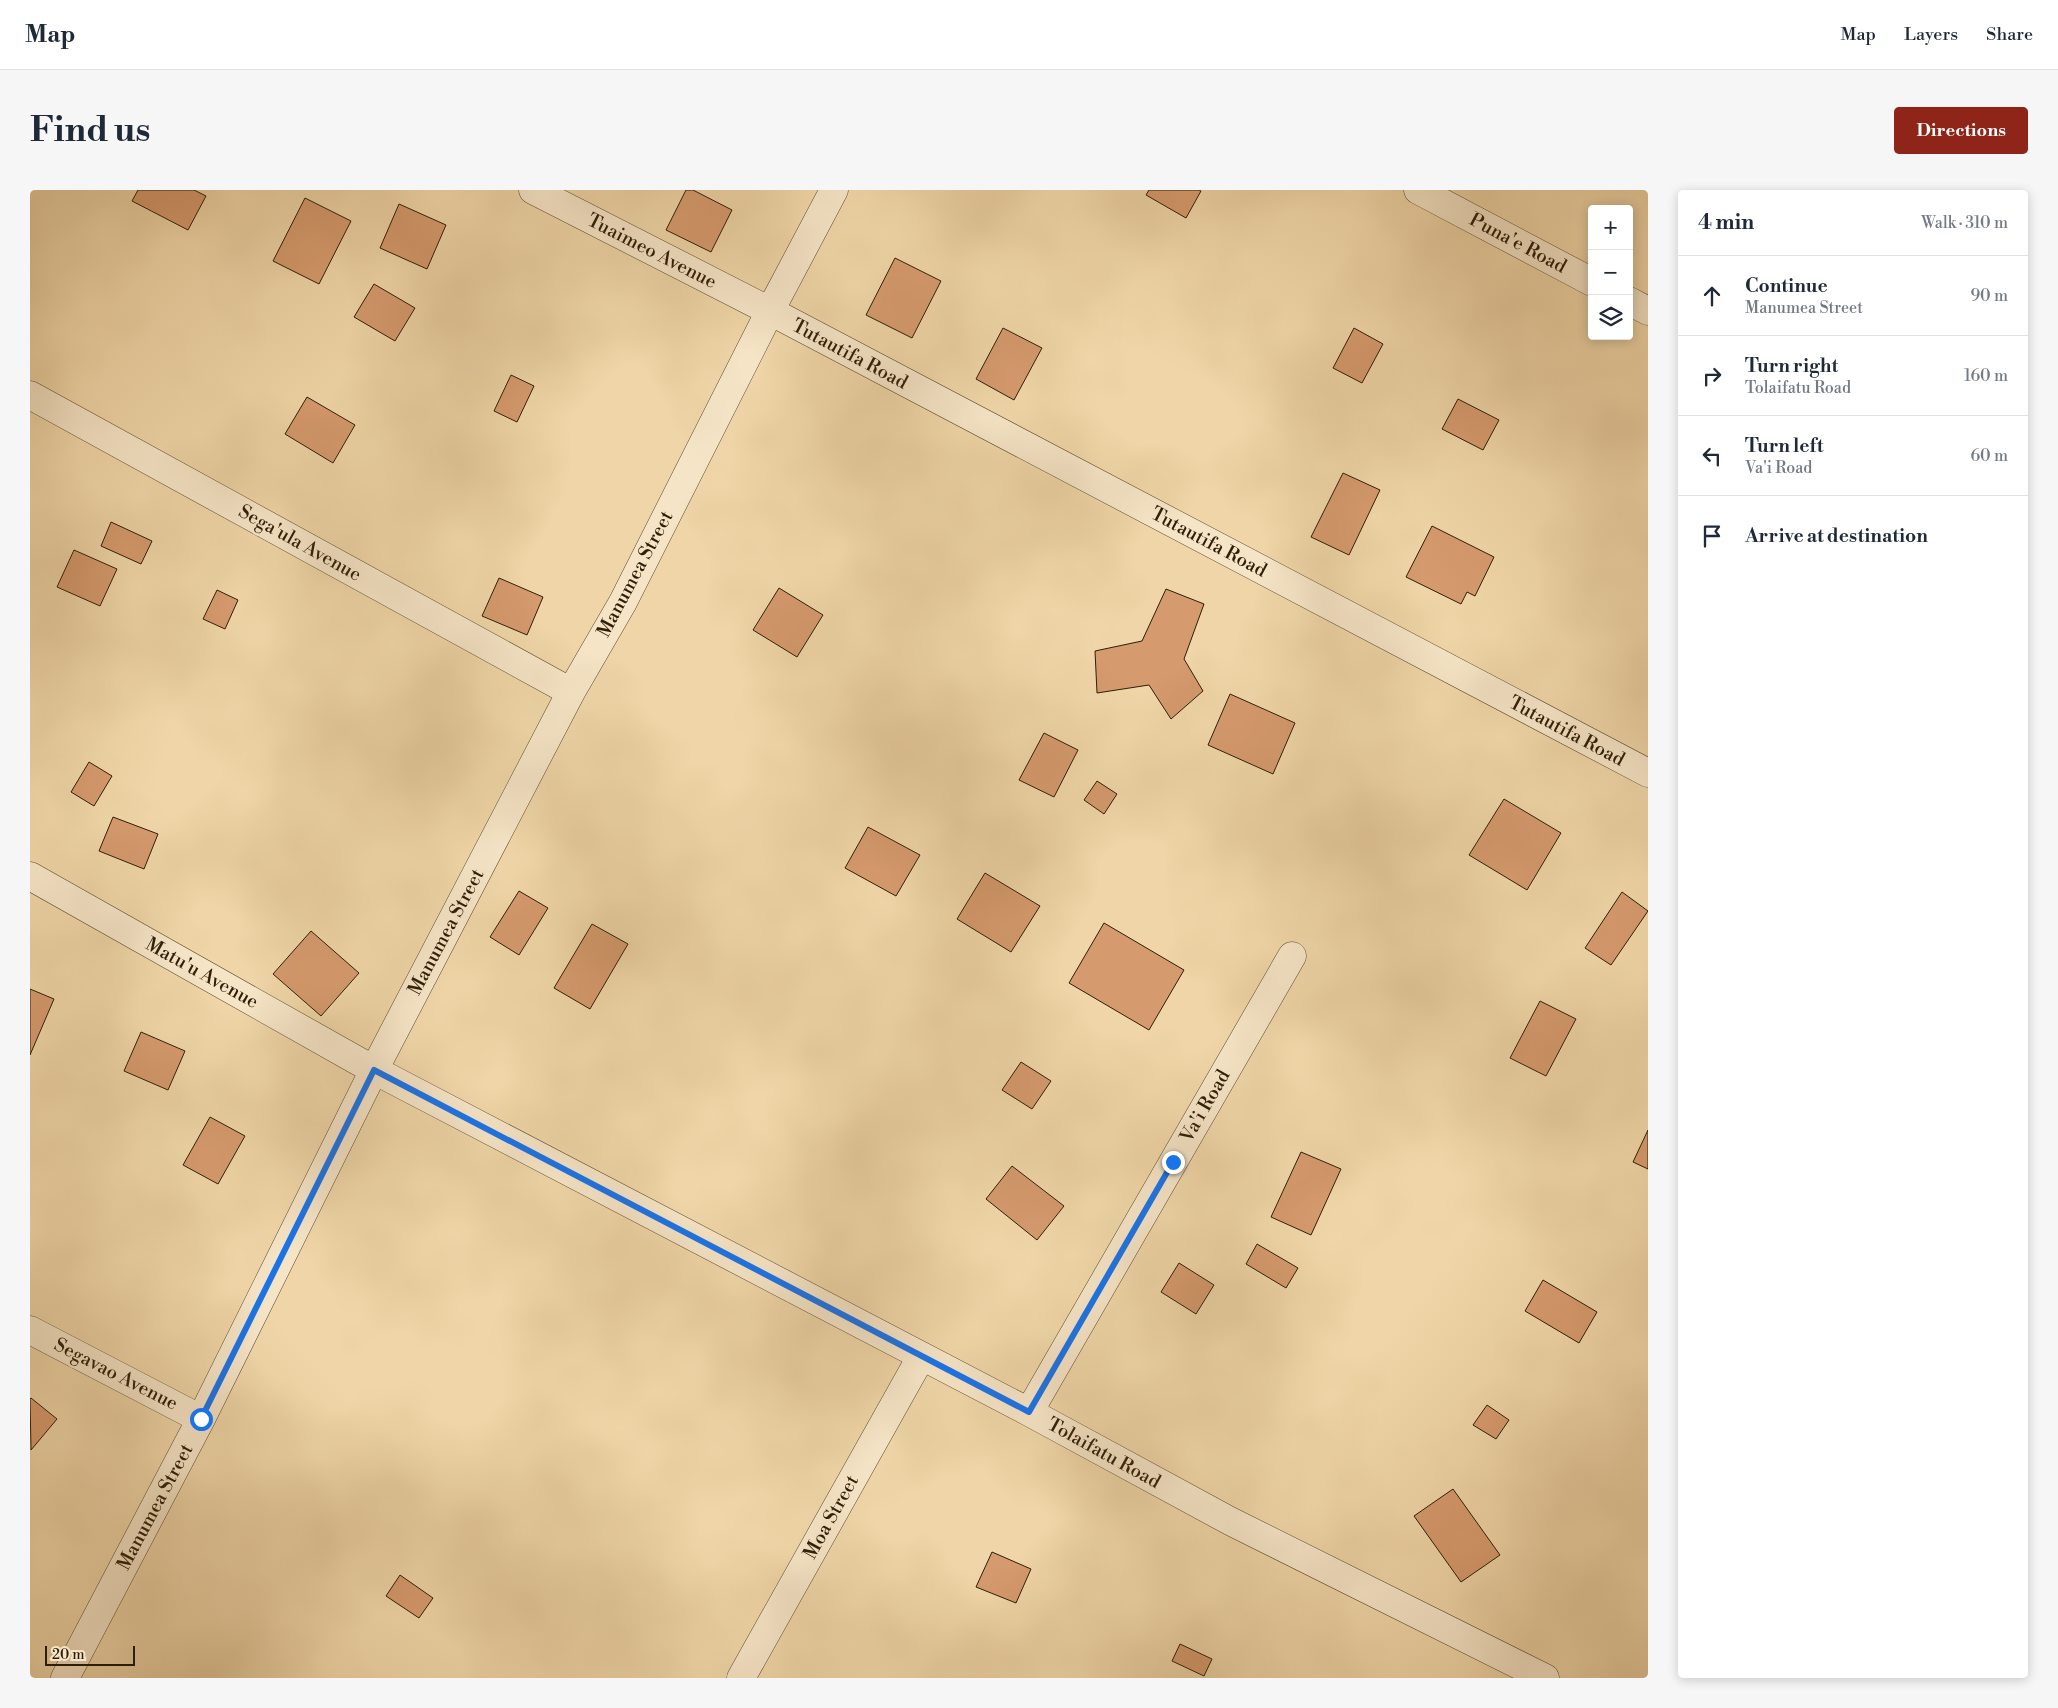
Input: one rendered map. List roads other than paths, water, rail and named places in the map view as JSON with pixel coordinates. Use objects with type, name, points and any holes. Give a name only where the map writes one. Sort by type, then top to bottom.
[{"type":"street","name":"Tuaimeo Avenue","points":[[534,190],[770,311]]},
{"type":"street","name":"Manumea Street","points":[[65,1678],[201,1419],[374,1070],[571,692],[623,602],[770,311],[834,190]]},
{"type":"street","name":"Puna'e Road","points":[[1418,190],[1588,280]]},
{"type":"street","points":[[1633,303],[1648,311]]},
{"type":"street","name":"Tutautifa Road","points":[[770,311],[1648,773]]},
{"type":"street","name":"Sega'ula Avenue","points":[[30,395],[571,692]]},
{"type":"street","name":"Matu'u Avenue","points":[[30,876],[374,1070]]},
{"type":"street","name":"Va'i Road","points":[[1029,1412],[1292,956]]},
{"type":"street","name":"Tolaifatu Road","points":[[374,1070],[1029,1412],[1230,1522],[1545,1678]]},
{"type":"street","name":"Segavao Avenue","points":[[30,1330],[201,1419]]},
{"type":"street","name":"Moa Street","points":[[741,1678],[921,1357]]}]
